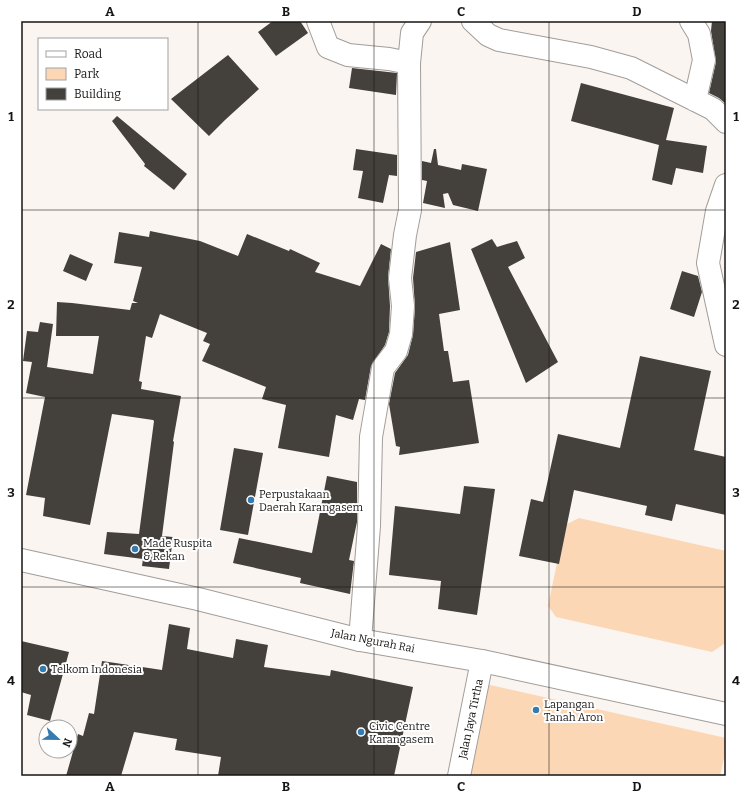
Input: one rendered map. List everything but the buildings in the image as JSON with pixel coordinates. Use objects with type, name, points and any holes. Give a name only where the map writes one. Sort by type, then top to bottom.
[{"type":"street","points":[[318,21],[328,47],[348,55],[389,59],[409,63]]},
{"type":"street","points":[[360,640],[369,526],[371,437],[383,368],[396,351],[401,334],[403,306],[400,278],[404,235],[410,210],[409,63],[412,33],[420,21]]},
{"type":"street","points":[[473,21],[488,35],[499,40],[591,56],[631,68],[713,109],[726,122]]},
{"type":"street","points":[[691,21],[700,34],[704,60],[694,100]]},
{"type":"street","points":[[726,185],[717,211],[708,263],[726,345]]},
{"type":"street","name":"Jalan Ngurah Rai","points":[[21,560],[198,600],[360,640],[482,661],[726,714]]},
{"type":"street","name":"Jalan Jaya Tirtha","points":[[459,776],[482,661]]},
{"type":"green space","points":[[579,518],[726,551],[726,635],[724,644],[712,652],[556,617],[548,606],[565,525]]},
{"type":"green space","name":"Lapangan Tanah Aron","points":[[477,682],[726,738],[726,750],[720,776],[457,776]]},
{"type":"place","name":"Perpustakaan Daerah Karangasem","points":[[251,500]]},
{"type":"place","name":"Made Ruspita & Rekan","points":[[135,549]]},
{"type":"place","name":"Telkom Indonesia","points":[[43,669]]},
{"type":"place","name":"Lapangan Tanah Aron","points":[[536,710]]},
{"type":"place","name":"Civic Centre Karangasem","points":[[361,732]]}]
